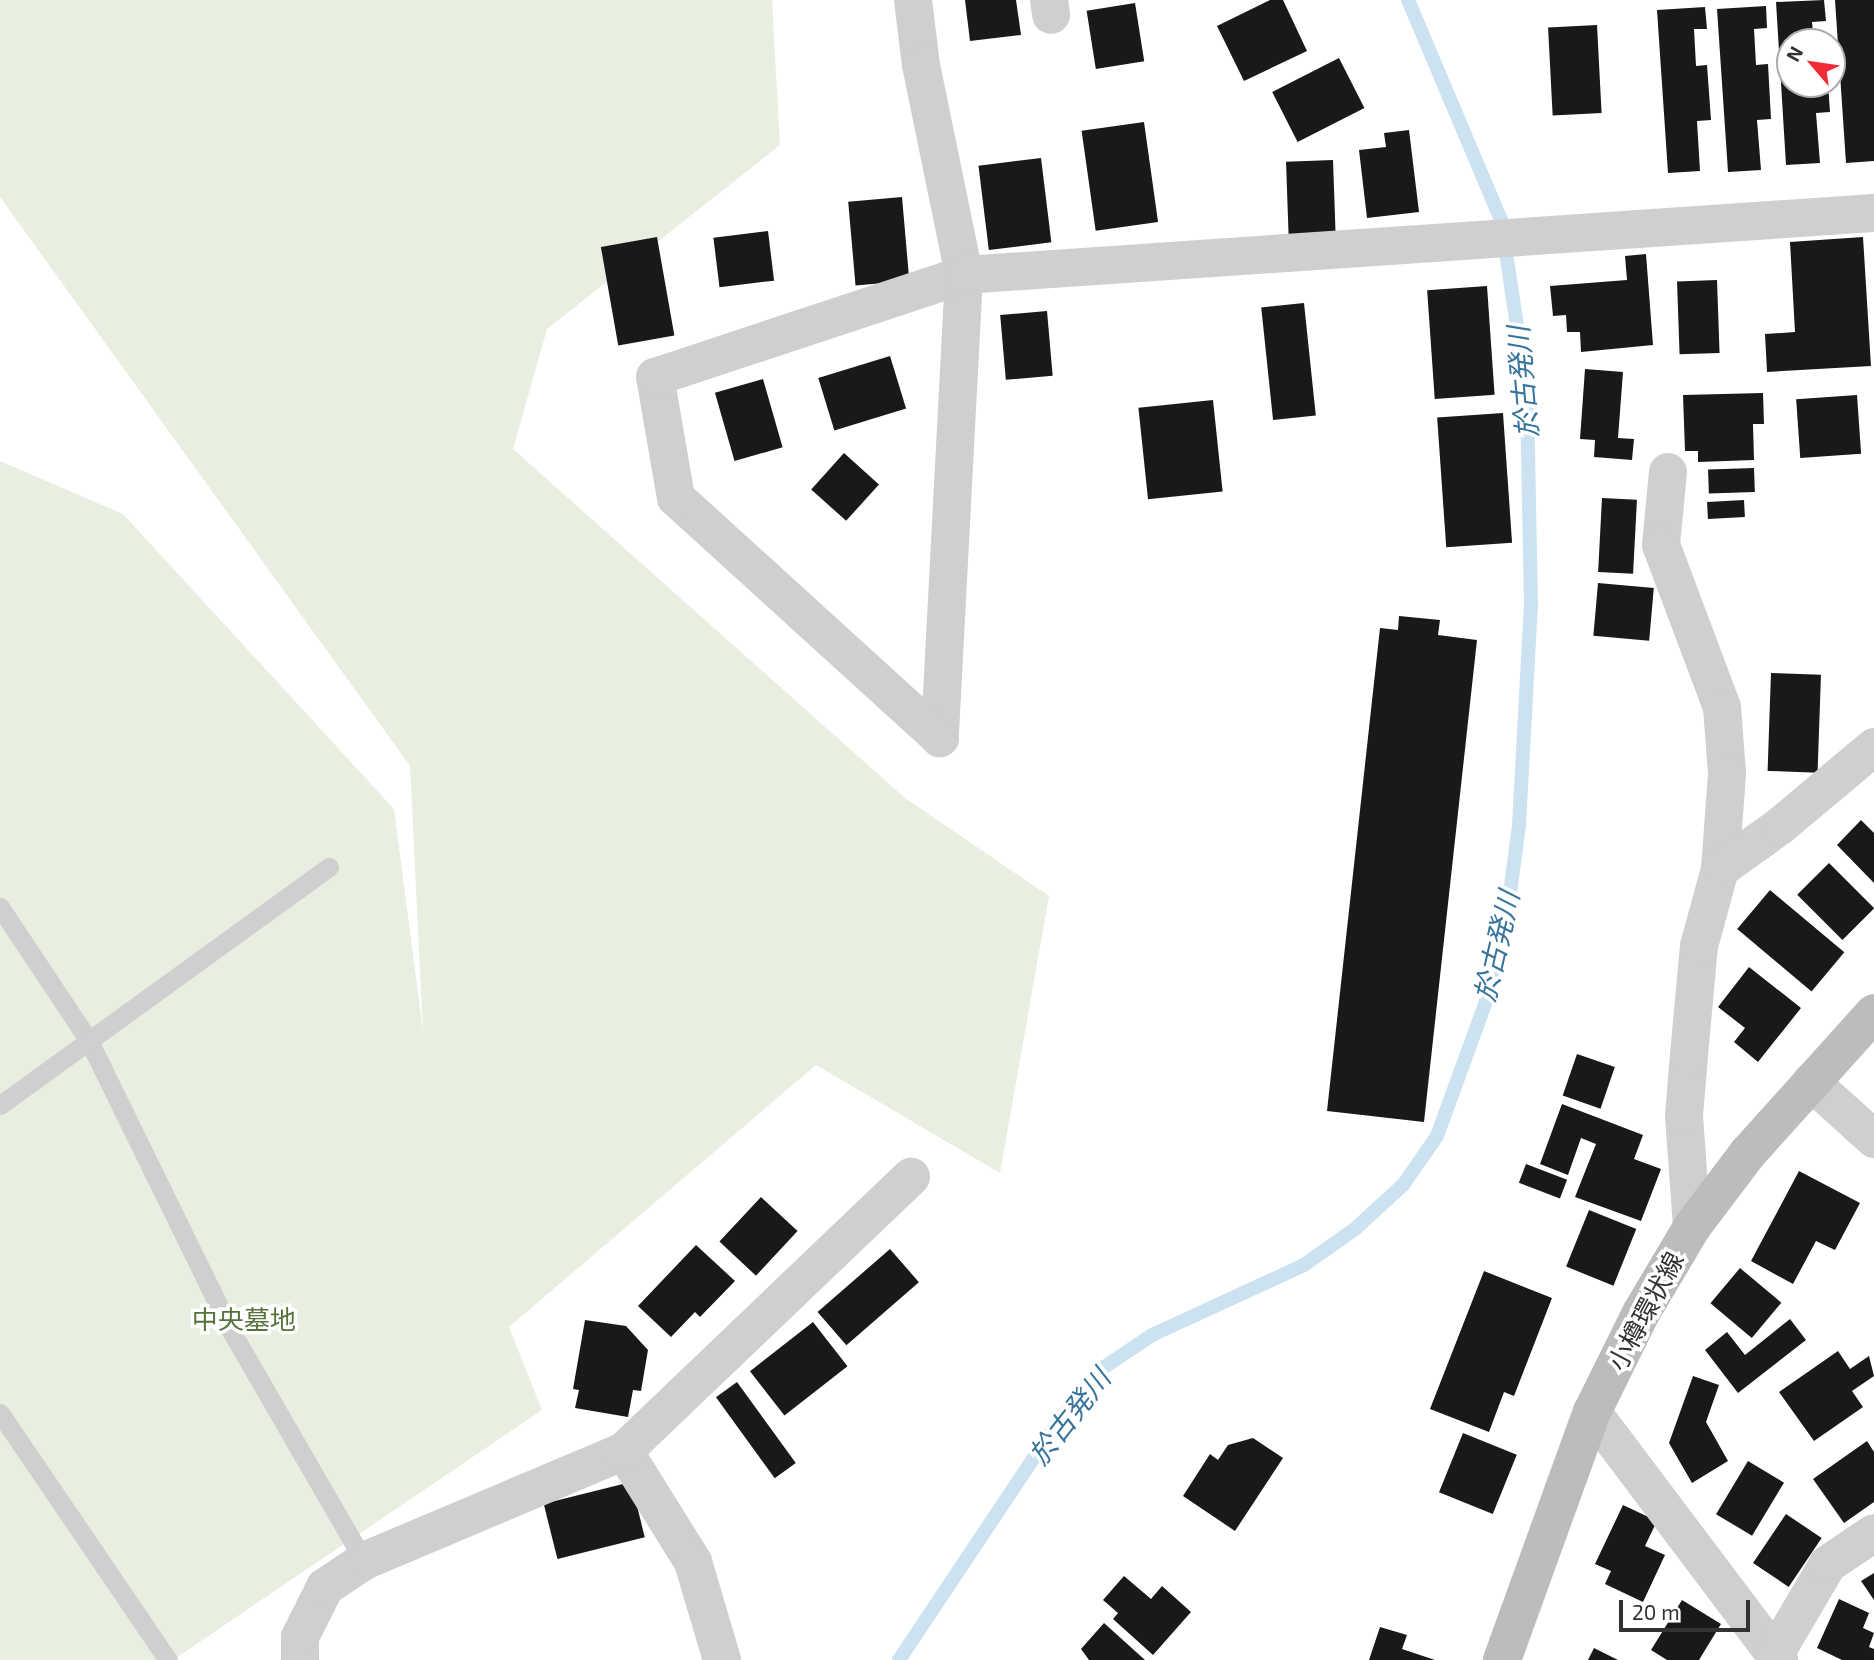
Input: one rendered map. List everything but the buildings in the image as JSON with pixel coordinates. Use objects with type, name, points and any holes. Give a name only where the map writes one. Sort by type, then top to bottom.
[{"type":"main road","name":"小樽環状線","points":[[1503,1659],[1592,1412],[1641,1313],[1692,1227],[1811,1082],[1874,1013]]},
{"type":"street","points":[[913,0],[921,65],[964,275],[940,738],[676,498],[655,377],[964,275],[1874,213]]},
{"type":"street","points":[[1668,472],[1661,545],[1722,707],[1727,774],[1720,869],[1699,946],[1689,1055],[1685,1116],[1692,1227]]},
{"type":"street","points":[[1720,869],[1780,826],[1874,747]]},
{"type":"street","points":[[1811,1082],[1874,1139]]},
{"type":"street","points":[[300,1660],[299,1637],[326,1587],[364,1561],[624,1451],[911,1177]]},
{"type":"street","points":[[1592,1412],[1777,1657],[1828,1564],[1874,1533]]},
{"type":"street","points":[[624,1451],[693,1563],[722,1660]]},
{"type":"lane","points":[[0,1105],[329,867]]},
{"type":"lane","points":[[0,907],[89,1041],[230,1329],[364,1561]]},
{"type":"lane","points":[[0,1413],[168,1660]]},
{"type":"green space","name":"中央墓地","points":[[0,0],[772,0],[780,145],[547,329],[513,449],[905,798],[1049,896],[1000,1173],[816,1065],[509,1327],[542,1410],[173,1660],[0,1660],[0,461],[123,514],[394,809],[423,1031],[410,766],[0,197]]},
{"type":"waterway","name":"於古発川","points":[[899,1660],[1058,1422],[1100,1370],[1152,1335],[1304,1265],[1356,1228],[1403,1185],[1437,1136],[1485,1004],[1509,901],[1519,825],[1531,606],[1527,393],[1501,220],[1408,0]]}]
